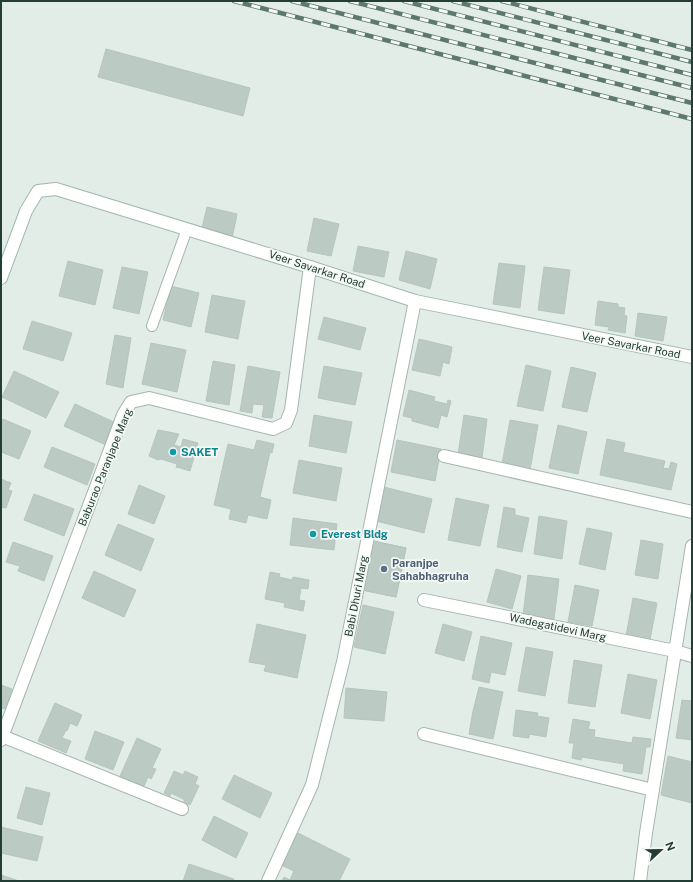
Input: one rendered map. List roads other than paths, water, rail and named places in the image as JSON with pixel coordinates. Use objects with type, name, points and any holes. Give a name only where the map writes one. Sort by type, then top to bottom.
[{"type":"street","name":"Veer Savarkar Road","points":[[1,278],[26,212],[38,191],[56,189],[415,301],[692,357]]},
{"type":"street","name":"Baburao Paranjape Marg","points":[[2,738],[123,415],[131,402],[149,398],[273,429],[286,423],[291,410],[310,267]]},
{"type":"street","name":"Babi Dhuri Marg","points":[[268,881],[312,785],[343,662],[415,301]]},
{"type":"street","points":[[444,456],[692,512]]},
{"type":"street","points":[[640,881],[692,546]]},
{"type":"street","name":"Wadegatidevi Marg","points":[[424,600],[675,651],[692,656]]},
{"type":"street","points":[[424,734],[653,790]]},
{"type":"street","points":[[2,738],[182,809]]},
{"type":"lane","points":[[152,326],[187,229]]},
{"type":"railway","points":[[234,1],[692,119]]},
{"type":"railway","points":[[292,1],[692,103]]},
{"type":"railway","points":[[350,1],[692,88]]},
{"type":"railway","points":[[404,1],[692,75]]},
{"type":"railway","points":[[453,1],[692,62]]},
{"type":"railway","points":[[502,1],[692,50]]},
{"type":"place","name":"SAKET","points":[[173,452]]},
{"type":"place","name":"Everest Bldg","points":[[313,534]]},
{"type":"place","name":"Paranjpe Sahabhagruha","points":[[384,569]]}]
